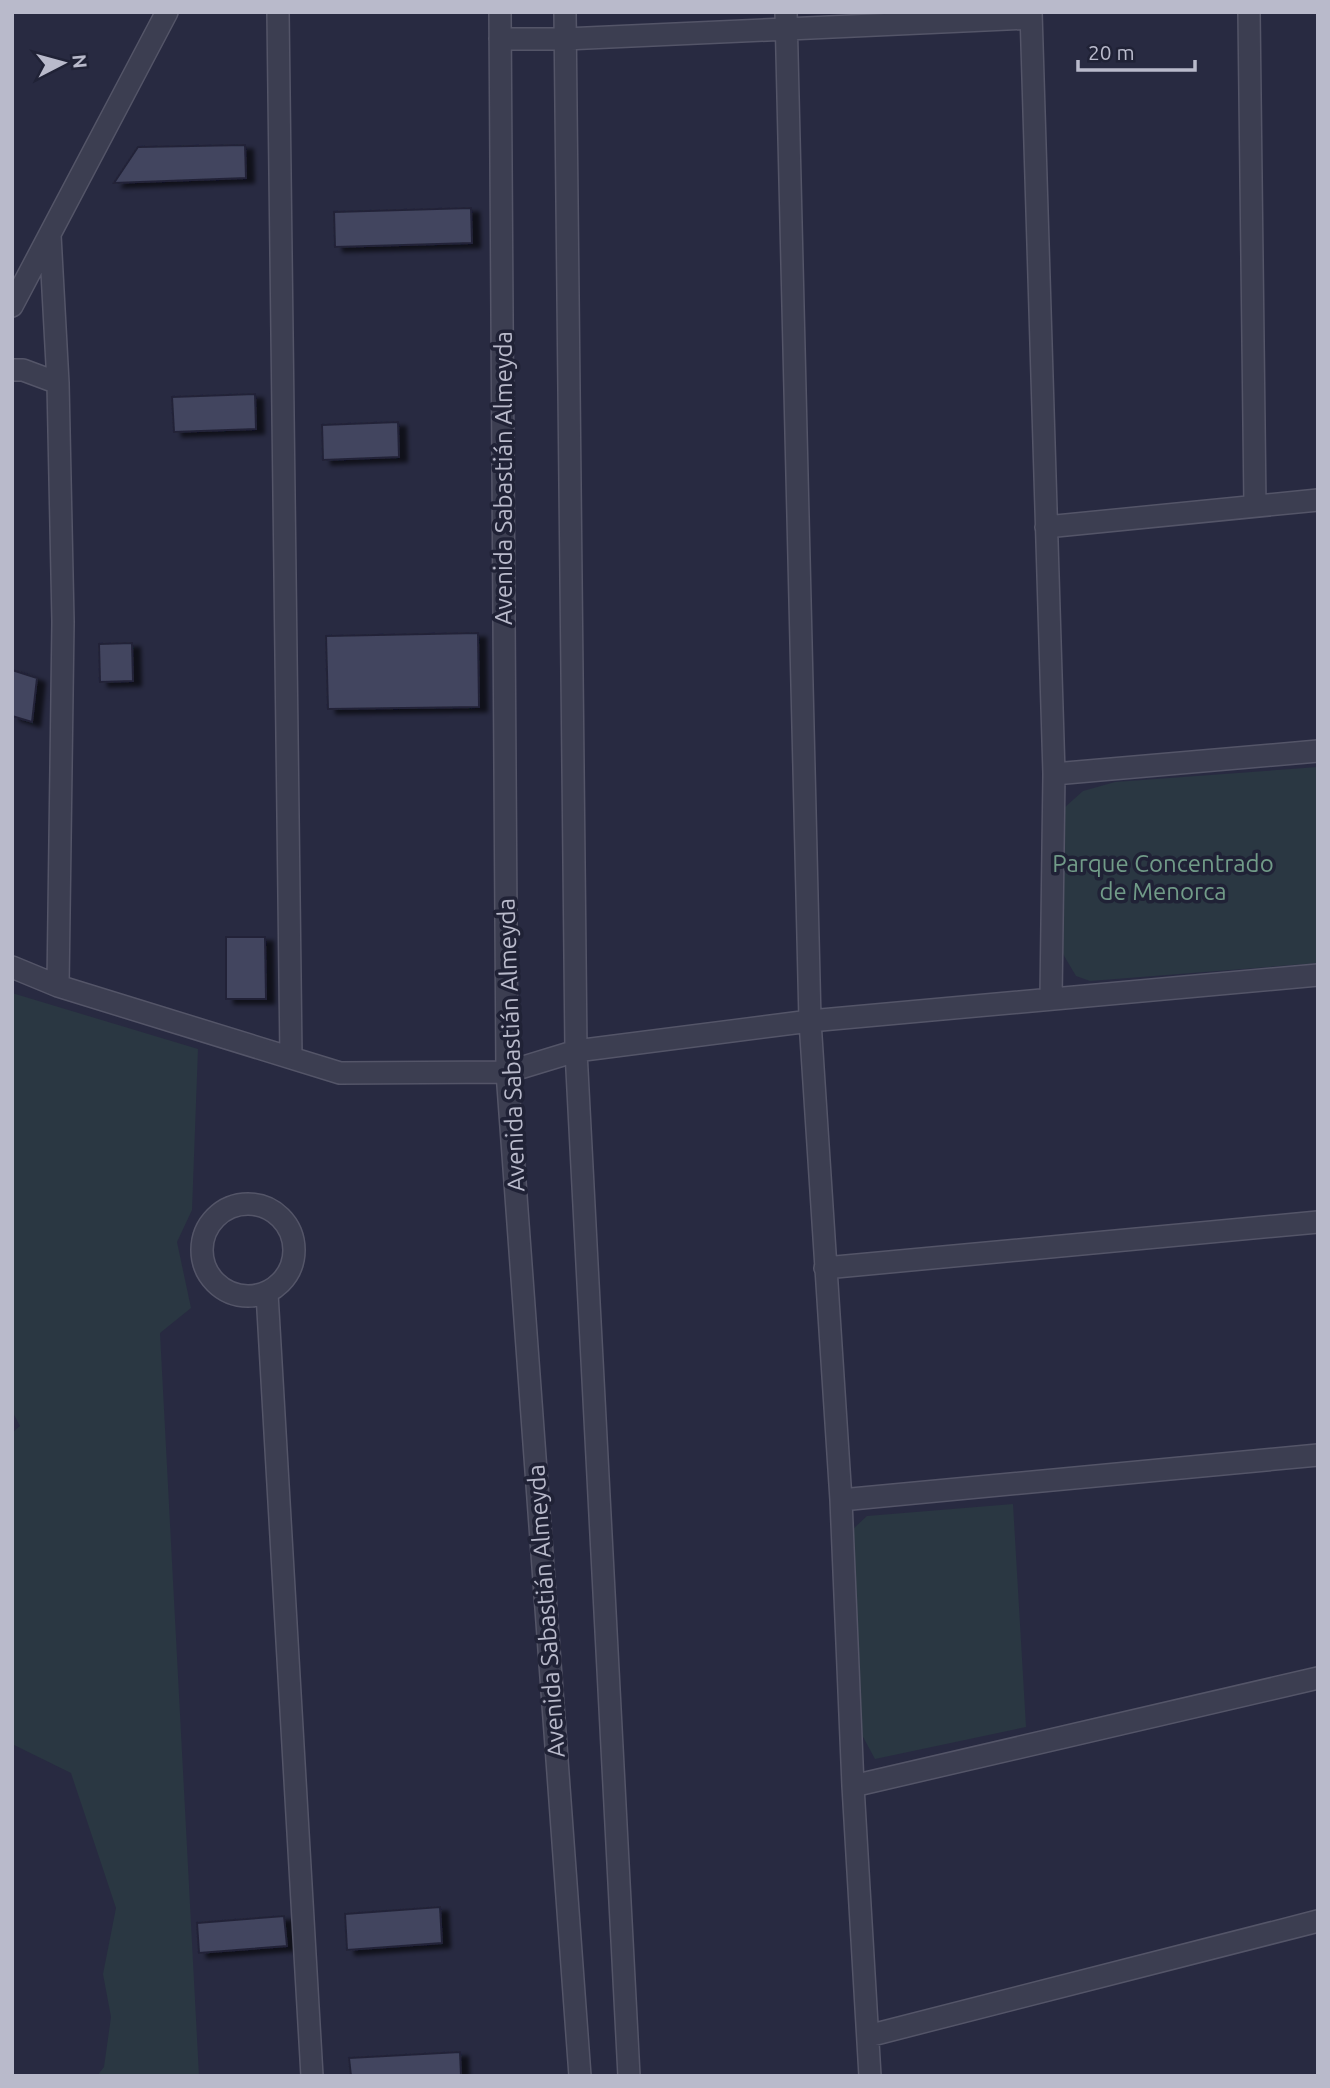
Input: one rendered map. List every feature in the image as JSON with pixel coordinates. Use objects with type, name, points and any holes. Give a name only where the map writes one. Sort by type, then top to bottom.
[{"type":"street","points":[[12,306],[167,12]]},
{"type":"street","points":[[278,12],[292,1057]]},
{"type":"street","name":"Avenida Sabastián Almeyda","points":[[500,12],[507,1072],[580,2076]]},
{"type":"street","points":[[565,12],[576,1051],[629,2076]]},
{"type":"street","points":[[1249,12],[1255,506]]},
{"type":"street","points":[[500,38],[565,39],[786,20],[1031,15],[1054,774],[1051,999]]},
{"type":"street","points":[[786,20],[810,1021],[841,1500],[853,1786],[870,2076]]},
{"type":"street","points":[[50,235],[58,383],[63,622],[58,986]]},
{"type":"street","points":[[12,370],[23,370],[58,383]]},
{"type":"street","points":[[1046,527],[1318,500]]},
{"type":"street","points":[[1054,774],[1318,751]]},
{"type":"street","points":[[12,967],[58,986],[340,1073],[507,1072],[576,1051],[810,1021],[1318,975]]},
{"type":"street","points":[[249,1204],[269,1210],[285,1222],[294,1240],[293,1262],[286,1278],[267,1293],[245,1297],[227,1292],[211,1279],[202,1260],[203,1235],[212,1221],[228,1208],[249,1204]]},
{"type":"street","points":[[825,1268],[1318,1222]]},
{"type":"street","points":[[267,1293],[312,2076]]},
{"type":"street","points":[[841,1500],[1318,1455]]},
{"type":"street","points":[[853,1786],[1318,1678]]},
{"type":"street","points":[[868,2036],[1318,1921]]},
{"type":"green space","name":"Parque Concentrado de Menorca","points":[[1318,767],[1318,963],[1090,981],[1076,976],[1063,954],[1064,808],[1083,791],[1115,782]]},
{"type":"green space","points":[[12,993],[198,1049],[192,1210],[177,1242],[191,1308],[160,1333],[199,2076],[97,2076],[104,2067],[111,2017],[103,1974],[116,1908],[71,1773],[12,1744],[12,1433],[20,1426],[12,1411]]},
{"type":"green space","points":[[1013,1504],[1026,1727],[875,1759],[862,1735],[853,1529],[867,1516]]},
{"type":"building","points":[[245,145],[246,178],[114,183],[138,147]]},
{"type":"building","points":[[471,208],[472,243],[335,247],[334,212]]},
{"type":"building","points":[[255,394],[256,429],[174,432],[172,397]]},
{"type":"building","points":[[398,422],[399,457],[323,460],[322,425]]},
{"type":"building","points":[[478,633],[479,707],[328,709],[326,636]]},
{"type":"building","points":[[132,643],[133,681],[100,682],[99,644]]},
{"type":"building","points":[[12,670],[37,678],[32,722],[12,716]]},
{"type":"building","points":[[226,937],[265,937],[266,999],[226,999]]},
{"type":"building","points":[[440,1907],[442,1943],[347,1950],[345,1914]]},
{"type":"building","points":[[284,1916],[287,1946],[199,1953],[197,1923]]},
{"type":"building","points":[[460,2052],[461,2076],[351,2076],[349,2058]]}]
